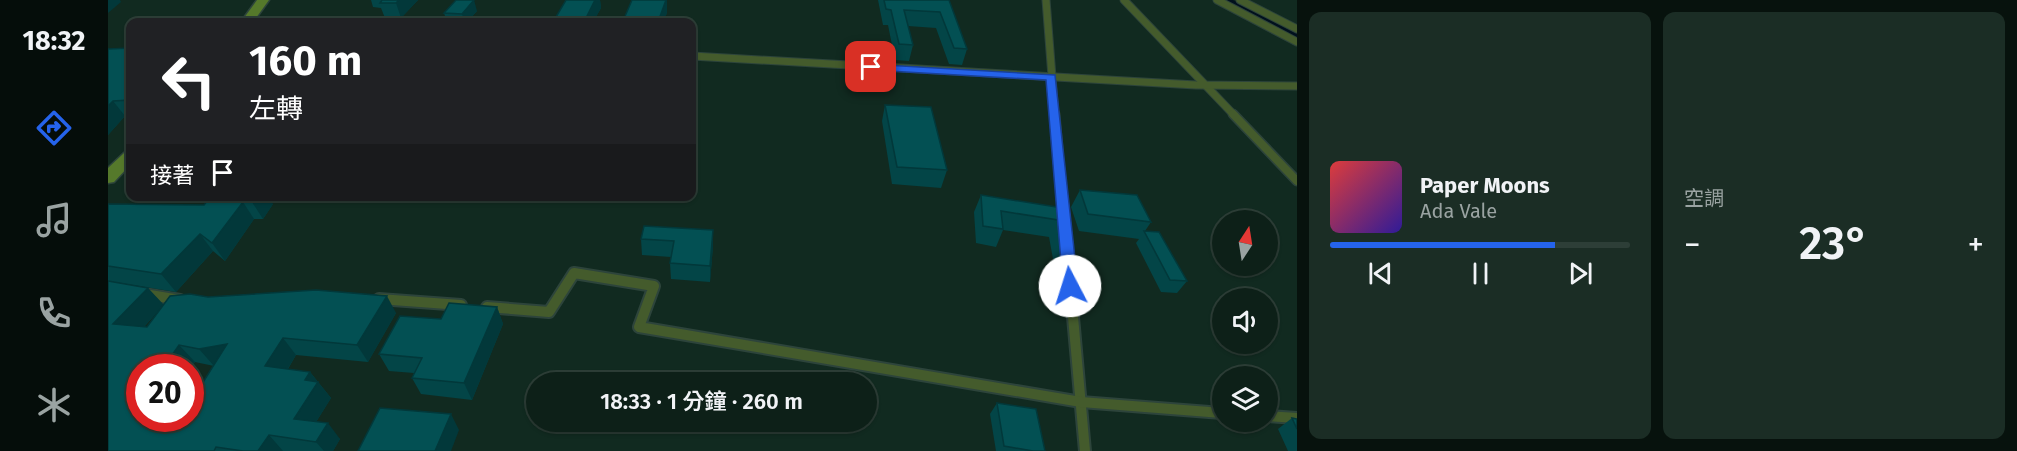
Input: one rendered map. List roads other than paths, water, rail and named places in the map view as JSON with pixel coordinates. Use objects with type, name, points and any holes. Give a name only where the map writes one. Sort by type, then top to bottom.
[{"type":"main road","points":[[250,18],[263,0]]},
{"type":"main road","points":[[109,177],[126,160]]},
{"type":"lane","points":[[1046,0],[1085,451]]},
{"type":"lane","points":[[1124,0],[1297,182]]},
{"type":"lane","points":[[1217,0],[1297,42]]},
{"type":"lane","points":[[1240,0],[1297,29]]},
{"type":"lane","points":[[696,56],[1205,85],[1297,86]]},
{"type":"lane","points":[[367,298],[549,312],[574,273],[654,286],[639,327],[1081,402],[1212,412]]},
{"type":"lane","points":[[131,292],[188,301]]},
{"type":"lane","points":[[1278,417],[1297,418]]},
{"type":"waterway","points":[[1225,0],[1297,37]]}]
